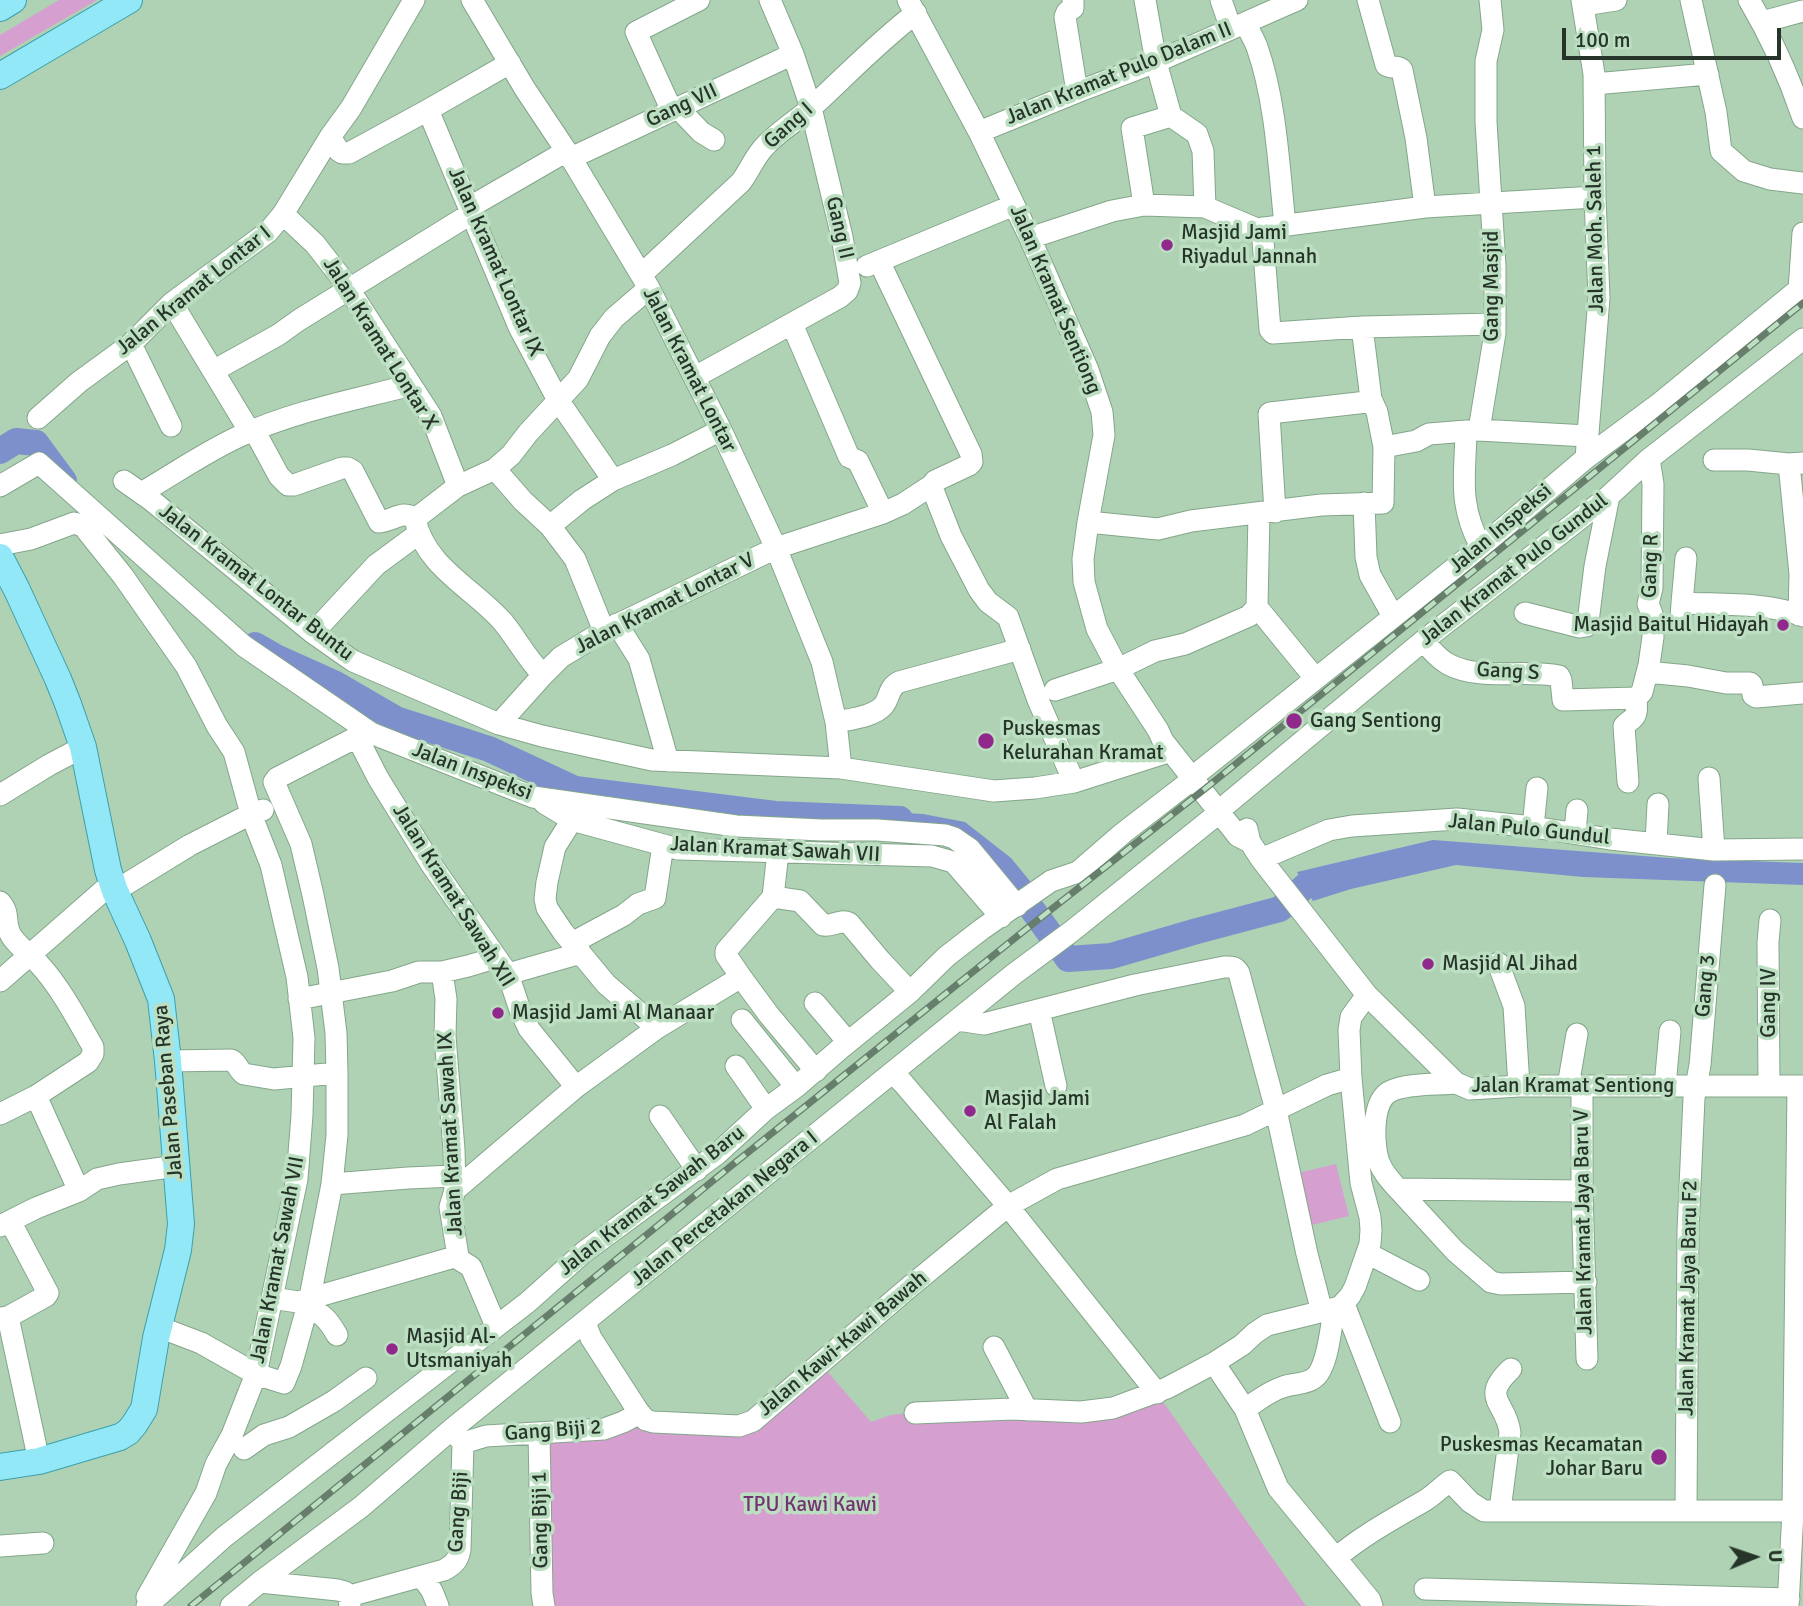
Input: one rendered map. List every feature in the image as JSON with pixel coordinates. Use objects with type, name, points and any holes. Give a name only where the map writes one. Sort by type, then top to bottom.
[{"type":"main road","points":[[0,8],[13,0]]},
{"type":"main road","points":[[0,76],[129,0]]},
{"type":"main road","name":"Jalan Paseban Raya","points":[[0,557],[9,594],[58,678],[83,747],[108,870],[161,999],[181,1224],[178,1250],[159,1327],[144,1409],[128,1432],[39,1461],[0,1467]]},
{"type":"street","name":"Jalan Kramat Lontar I","points":[[38,418],[79,382],[131,344],[172,303],[268,232],[283,214],[330,136],[351,107],[414,0]]},
{"type":"street","name":"Jalan Kramat Lontar","points":[[472,0],[645,282],[721,430],[776,548],[822,662],[836,722],[841,768]]},
{"type":"street","points":[[699,0],[636,33],[675,110],[713,140]]},
{"type":"street","name":"Gang II","points":[[695,377],[840,297],[850,284],[811,108],[793,54],[770,0]]},
{"type":"street","points":[[1073,0],[1073,8],[1065,17],[1077,92]]},
{"type":"street","points":[[1145,0],[1156,62],[1171,116],[1196,134],[1203,151],[1205,207]]},
{"type":"street","points":[[1221,0],[1238,26],[1256,46],[1268,90],[1285,225]]},
{"type":"street","name":"Jalan Kramat Pulo Dalam II","points":[[979,132],[1156,62],[1297,0]]},
{"type":"street","points":[[1368,0],[1386,65],[1402,70],[1416,138],[1425,207]]},
{"type":"street","name":"Gang Masjid","points":[[1480,547],[1469,524],[1464,500],[1464,482],[1473,431],[1479,424],[1495,333],[1496,289],[1486,122],[1486,61],[1493,30],[1490,0]]},
{"type":"street","points":[[1582,2],[1616,0]]},
{"type":"street","points":[[1690,0],[1716,112],[1721,151],[1744,171],[1770,180],[1803,183]]},
{"type":"street","points":[[1749,0],[1793,89],[1803,118]]},
{"type":"street","name":"Jalan Moh. Saleh 1","points":[[1582,2],[1594,74],[1598,321],[1586,458]]},
{"type":"street","name":"Gang I","points":[[495,469],[511,455],[578,379],[600,336],[614,318],[741,182],[751,169],[756,156],[811,108],[912,7]]},
{"type":"street","name":"Jalan Kramat Sentiong","points":[[912,7],[979,132],[1030,238],[1088,370],[1102,412],[1104,435],[1083,559],[1084,582],[1097,629],[1118,669],[1163,741],[1223,808],[1248,830],[1255,850],[1285,892],[1367,995],[1456,1083],[1469,1089],[1519,1086],[1800,1086]]},
{"type":"street","points":[[1762,22],[1803,10]]},
{"type":"street","name":"Gang VII","points":[[213,371],[278,335],[471,210],[568,155],[675,110],[793,54]]},
{"type":"street","points":[[330,136],[342,153],[349,153],[510,63]]},
{"type":"street","points":[[1594,84],[1708,74]]},
{"type":"street","name":"Jalan Kramat Lontar IX","points":[[428,110],[519,327],[558,400],[613,480]]},
{"type":"street","points":[[1144,205],[1132,128],[1171,116]]},
{"type":"street","points":[[1030,238],[1112,211],[1144,205],[1205,207],[1251,228],[1262,228],[1425,207],[1595,197]]},
{"type":"street","points":[[849,272],[1014,205]]},
{"type":"street","name":"Jalan Kramat Lontar X","points":[[283,214],[315,244],[349,289],[431,416],[458,486]]},
{"type":"street","points":[[1262,228],[1270,330],[1273,333],[1362,327],[1495,324]]},
{"type":"street","points":[[1801,288],[1803,233]]},
{"type":"street","name":"Jalan Kramat Lontar V","points":[[499,724],[561,657],[610,628],[776,548],[883,513],[935,481],[969,466],[972,458],[879,261]]},
{"type":"street","name":"Jalan Inspeksi","points":[[1196,775],[1480,547],[1586,458],[1660,403],[1801,288]]},
{"type":"street","points":[[172,303],[279,476],[288,485],[294,485],[342,468],[353,471],[379,522],[410,515],[432,556],[451,577],[503,623],[531,663],[543,675]]},
{"type":"street","points":[[792,324],[849,457],[858,461],[883,513]]},
{"type":"street","points":[[1088,522],[1158,528],[1191,521],[1321,505],[1381,504],[1384,447],[1377,412],[1371,399],[1362,327]]},
{"type":"street","name":"Jalan Kramat Pulo Gundul","points":[[1223,808],[1423,641],[1609,496],[1649,459],[1803,339]]},
{"type":"street","points":[[131,344],[171,426]]},
{"type":"street","points":[[252,431],[316,409],[411,385]]},
{"type":"street","points":[[1055,690],[1118,669],[1155,651],[1185,644],[1249,616],[1257,607],[1267,513],[1269,414],[1367,402],[1371,399]]},
{"type":"street","points":[[550,526],[582,500],[613,480],[721,430]]},
{"type":"street","name":"Jalan Kramat Lontar Buntu","points":[[252,431],[133,487],[313,633],[353,661],[499,724],[652,760],[841,768],[994,791],[1074,782],[1171,751]]},
{"type":"street","points":[[1384,447],[1422,439],[1429,434],[1473,431],[1587,436]]},
{"type":"street","name":"Gang R","points":[[1647,672],[1653,637],[1652,614],[1648,604],[1652,587],[1653,484],[1649,459]]},
{"type":"street","points":[[1686,558],[1682,610],[1752,606],[1801,615],[1796,464],[1714,460]]},
{"type":"street","name":"Jalan Inspeksi","points":[[0,486],[39,463],[244,646],[364,735],[533,797],[736,827],[944,835],[970,849],[1019,904]]},
{"type":"street","points":[[313,633],[376,565],[458,486],[495,469],[550,526],[575,559],[610,628],[639,659],[668,761]]},
{"type":"street","points":[[932,485],[951,536],[979,590],[988,603],[1008,617],[1038,700],[1074,782]]},
{"type":"street","points":[[1525,612],[1580,627],[1586,626],[1609,496]]},
{"type":"street","points":[[1364,503],[1366,557],[1370,575],[1393,616]]},
{"type":"street","name":"Jalan Kramat Sawah VII","points":[[0,545],[31,539],[74,523],[83,526],[123,576],[186,666],[217,726],[234,752],[251,814],[271,865],[296,977],[303,1038],[303,1077],[297,1180],[256,1374],[238,1442]]},
{"type":"street","points":[[1257,607],[1315,678]]},
{"type":"street","name":"Gang S","points":[[1423,641],[1447,664],[1458,668],[1474,672],[1559,676],[1563,700],[1636,698]]},
{"type":"street","points":[[836,722],[881,708],[886,703],[890,690],[899,682],[1020,649]]},
{"type":"street","points":[[1628,782],[1624,726],[1636,713],[1636,698],[1642,692],[1647,672],[1726,683],[1750,683],[1756,697],[1803,693]]},
{"type":"street","name":"Jalan Kramat Sentiong","points":[[1158,730],[1172,737],[1196,775]]},
{"type":"street","points":[[159,1327],[201,1343],[256,1374],[284,1383],[291,1366],[309,1302],[332,1184],[337,1135],[336,1033],[328,968],[301,844],[274,782],[276,778],[364,735]]},
{"type":"street","name":"Jalan Kramat Sawah XII","points":[[364,735],[378,778],[431,864],[501,966],[529,1029],[576,1087]]},
{"type":"street","points":[[0,795],[83,747]]},
{"type":"street","name":"Jalan Kramat Sawah Baru","points":[[146,1606],[224,1537],[528,1302],[584,1252],[717,1154],[766,1109],[910,992],[947,956],[982,929],[1059,878],[1078,872],[1196,775]]},
{"type":"street","points":[[1709,778],[1714,850]]},
{"type":"street","points":[[1533,827],[1537,788]]},
{"type":"street","name":"Jalan Kramat Sawah VII","points":[[533,797],[572,820],[678,849],[932,856],[949,860],[1019,904]]},
{"type":"street","points":[[0,981],[114,887],[251,814],[282,804]]},
{"type":"street","points":[[1656,844],[1658,804]]},
{"type":"street","name":"Jalan Percetakan Negara I","points":[[231,1606],[253,1593],[368,1501],[458,1436],[584,1323],[1223,808]]},
{"type":"street","points":[[1575,833],[1577,810]]},
{"type":"street","name":"Jalan Pulo Gundul","points":[[1255,850],[1352,826],[1457,819],[1714,850],[1803,849]]},
{"type":"street","points":[[572,820],[555,847],[547,882],[547,908],[606,984],[657,1028]]},
{"type":"street","points":[[299,999],[392,981],[419,972],[442,972],[468,966],[501,966],[576,948],[638,904],[655,898],[663,845]]},
{"type":"street","points":[[778,852],[773,897],[727,949],[726,955],[769,1015],[816,1071]]},
{"type":"street","name":"Gang 3","points":[[1695,1086],[1700,1065],[1715,885]]},
{"type":"street","points":[[773,897],[800,901],[823,925],[842,921],[849,923],[910,992]]},
{"type":"street","points":[[0,902],[7,913],[6,928],[12,938],[30,955],[58,990],[94,1051],[88,1062],[36,1096],[0,1114]]},
{"type":"street","name":"Gang IV","points":[[1769,1086],[1770,920]]},
{"type":"street","points":[[1497,964],[1514,1006],[1519,1086]]},
{"type":"street","points":[[958,1020],[984,1024],[1135,985],[1232,967],[1237,969],[1276,1110],[1307,1254],[1390,1422]]},
{"type":"street","name":"Jalan Kramat Sawah IX","points":[[442,972],[446,999],[445,1036],[455,1183],[450,1208],[458,1256],[471,1267],[496,1326]]},
{"type":"street","points":[[332,1184],[408,1178],[455,1183],[576,1087],[657,1028],[741,977]]},
{"type":"street","points":[[915,1413],[1027,1409],[1081,1412],[1113,1408],[1157,1393],[1214,1363],[1267,1325],[1333,1308],[1355,1286],[1370,1244],[1370,1217],[1361,1183],[1349,1030],[1351,1017],[1367,995]]},
{"type":"street","points":[[815,1003],[848,1042]]},
{"type":"street","points":[[1039,1010],[1056,1086]]},
{"type":"street","points":[[742,1020],[796,1087]]},
{"type":"street","points":[[1665,1086],[1670,1031]]},
{"type":"street","name":"Jalan Kramat Jaya Baru V","points":[[1577,1034],[1575,1086],[1582,1191],[1587,1359]]},
{"type":"street","points":[[168,1061],[231,1060],[244,1074],[274,1079],[337,1073]]},
{"type":"street","points":[[736,1066],[766,1109]]},
{"type":"street","points":[[893,1073],[1008,1206],[1157,1393]]},
{"type":"street","name":"Jalan Kawi-Kawi Bawah","points":[[640,1413],[646,1420],[653,1422],[739,1426],[753,1421],[1008,1206],[1057,1179],[1245,1125],[1327,1085],[1351,1079]]},
{"type":"street","points":[[1456,1083],[1393,1090],[1380,1101],[1375,1125],[1378,1159],[1385,1175],[1407,1189],[1455,1251],[1491,1282],[1586,1282]]},
{"type":"street","name":"Jalan Kramat Jaya Baru F2","points":[[1686,1511],[1688,1230],[1695,1086]]},
{"type":"street","points":[[1425,1590],[1788,1602],[1798,1511],[1800,1086]]},
{"type":"street","points":[[36,1096],[79,1191]]},
{"type":"street","points":[[660,1116],[697,1170]]},
{"type":"street","points":[[39,1461],[4,1318],[48,1293],[5,1223],[79,1191],[97,1179],[177,1166]]},
{"type":"street","points":[[1407,1189],[1582,1191]]},
{"type":"street","points":[[1367,1253],[1419,1280]]},
{"type":"street","points":[[272,1298],[309,1302],[458,1256]]},
{"type":"street","points":[[309,1302],[327,1318],[337,1335]]},
{"type":"street","points":[[1245,1409],[1280,1387],[1315,1378],[1324,1359],[1333,1308]]},
{"type":"street","points":[[584,1323],[640,1413]]},
{"type":"street","points":[[994,1347],[1027,1409]]},
{"type":"street","points":[[1214,1363],[1245,1409],[1278,1488],[1370,1600],[1372,1606]]},
{"type":"street","points":[[1492,1511],[1510,1433],[1508,1421],[1496,1398],[1496,1387],[1511,1369]]},
{"type":"street","points":[[146,1606],[147,1598],[206,1493],[216,1464],[238,1442],[289,1427],[334,1401],[366,1378]]},
{"type":"street","name":"Gang Biji 2","points":[[458,1436],[604,1429],[640,1413]]},
{"type":"street","name":"Gang Biji 1","points":[[539,1433],[544,1606]]},
{"type":"street","name":"Gang Biji","points":[[350,1601],[455,1564],[460,1553],[458,1436]]},
{"type":"street","points":[[1336,1558],[1355,1541],[1426,1500],[1450,1481],[1470,1502],[1492,1511],[1798,1511]]},
{"type":"street","points":[[0,1546],[43,1543]]},
{"type":"street","points":[[422,1577],[438,1606]]},
{"type":"street","points":[[253,1593],[338,1590],[345,1592],[350,1601]]},
{"type":"green space","points":[[59,0],[97,0],[0,56],[0,35]]},
{"type":"green space","points":[[1336,1164],[1349,1216],[1312,1225],[1298,1173]]},
{"type":"green space","name":"TPU Kawi Kawi","points":[[820,1363],[871,1422],[891,1415],[1027,1410],[1157,1393],[1306,1606],[544,1606],[539,1433],[619,1424],[739,1426]]},
{"type":"water","points":[[866,811],[923,814],[965,822],[1011,858],[1034,886],[1018,900],[976,848],[867,827]]},
{"type":"water","points":[[1433,840],[1670,858],[1803,863],[1803,885],[1583,877],[1456,865],[1351,889],[1313,901],[1297,872]]},
{"type":"waterway","points":[[0,451],[16,441],[36,443],[64,481]]},
{"type":"waterway","points":[[255,645],[334,683],[396,719],[489,749],[575,789],[775,814],[900,819]]},
{"type":"waterway","points":[[1011,880],[1068,959],[1111,956],[1280,909],[1305,886],[1339,878]]},
{"type":"railway","points":[[191,1606],[731,1166],[1211,784],[1803,303]]},
{"type":"place","name":"Masjid Jami Riyadul Jannah","points":[[1167,245]]},
{"type":"place","name":"Masjid Baitul Hidayah","points":[[1783,625]]},
{"type":"place","name":"Gang Sentiong","points":[[1294,721]]},
{"type":"place","name":"Puskesmas Kelurahan Kramat","points":[[986,741]]},
{"type":"place","name":"Masjid Al Jihad","points":[[1428,964]]},
{"type":"place","name":"Masjid Jami Al Manaar","points":[[498,1013]]},
{"type":"place","name":"Masjid Jami Al Falah","points":[[970,1111]]},
{"type":"place","name":"Masjid Al- Utsmaniyah","points":[[392,1349]]},
{"type":"place","name":"Puskesmas Kecamatan Johar Baru","points":[[1659,1457]]}]
